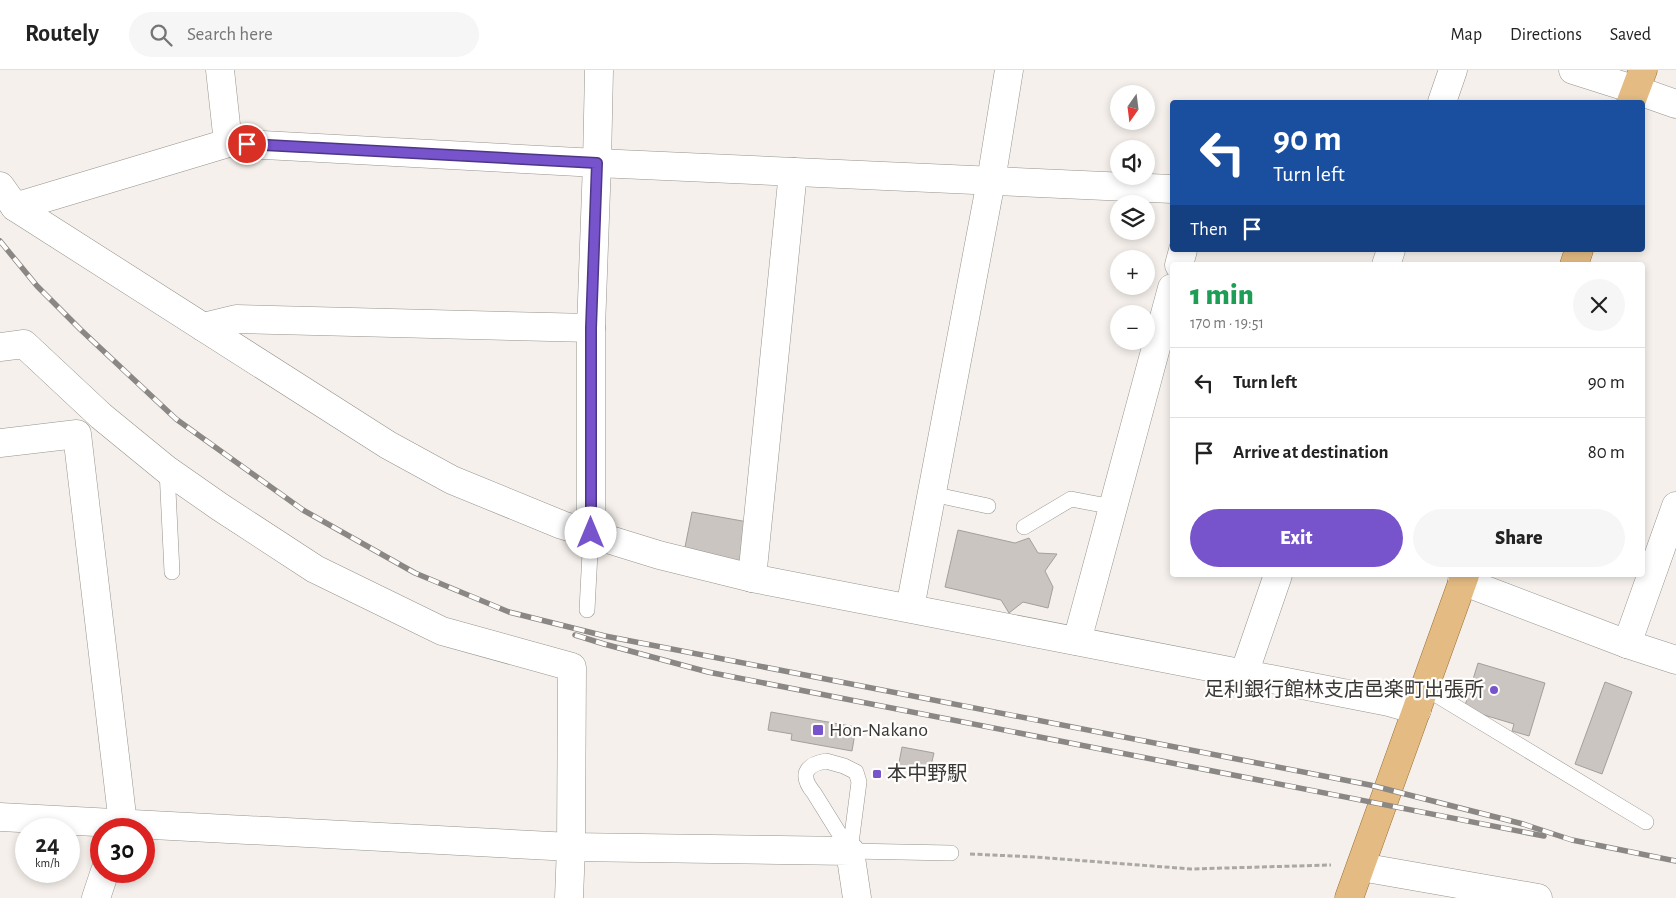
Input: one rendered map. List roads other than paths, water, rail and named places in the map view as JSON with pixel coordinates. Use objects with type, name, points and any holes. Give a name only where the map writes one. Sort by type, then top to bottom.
[{"type":"main road","points":[[1350,898],[1464,578]]},
{"type":"street","points":[[220,70],[228,143]]},
{"type":"street","points":[[591,533],[591,328],[599,70]]},
{"type":"street","points":[[910,608],[991,181],[1009,70]]},
{"type":"street","points":[[1443,100],[1453,70]]},
{"type":"street","points":[[1573,70],[1637,87],[1676,104]]},
{"type":"street","points":[[7,196],[228,143],[597,163],[1170,189]]},
{"type":"street","points":[[752,578],[793,172]]},
{"type":"street","points":[[7,196],[203,327],[388,444],[452,480],[562,525],[659,555],[752,578],[1389,702],[1421,699]]},
{"type":"street","points":[[1076,641],[1170,295]]},
{"type":"street","points":[[203,327],[236,319],[591,328]]},
{"type":"street","points":[[0,347],[24,344],[101,416],[167,470],[315,569],[442,631],[572,667],[569,898]]},
{"type":"street","points":[[0,443],[77,434],[121,818]]},
{"type":"street","points":[[1628,644],[1676,506]]},
{"type":"street","points":[[1244,674],[1277,577]]},
{"type":"street","points":[[1464,578],[1628,644],[1676,660]]},
{"type":"street","points":[[0,817],[90,824]]},
{"type":"street","points":[[155,828],[571,847],[850,851],[857,898]]},
{"type":"street","points":[[1361,867],[1538,898]]},
{"type":"street","points":[[96,898],[102,883]]},
{"type":"lane","points":[[167,470],[172,572]]},
{"type":"lane","points":[[932,494],[988,506]]},
{"type":"lane","points":[[1024,527],[1071,499],[1113,508]]},
{"type":"lane","points":[[587,610],[591,533]]},
{"type":"lane","points":[[1421,699],[1646,822]]},
{"type":"lane","points":[[826,761],[844,766],[856,772],[859,782],[850,851],[807,785],[806,772],[810,766],[816,763],[826,761]]},
{"type":"lane","points":[[850,851],[951,853]]},
{"type":"railway","points":[[0,241],[37,286],[176,419],[303,510],[415,573],[509,612],[605,636],[1370,785],[1523,824],[1572,840],[1676,861]]},
{"type":"railway","points":[[575,635],[708,672],[1544,836]]},
{"type":"place","name":"足利銀行館林支店邑楽町出張所","points":[[1494,690]]},
{"type":"place","name":"Hon-Nakano","points":[[818,730]]},
{"type":"place","name":"本中野駅","points":[[877,774]]}]
